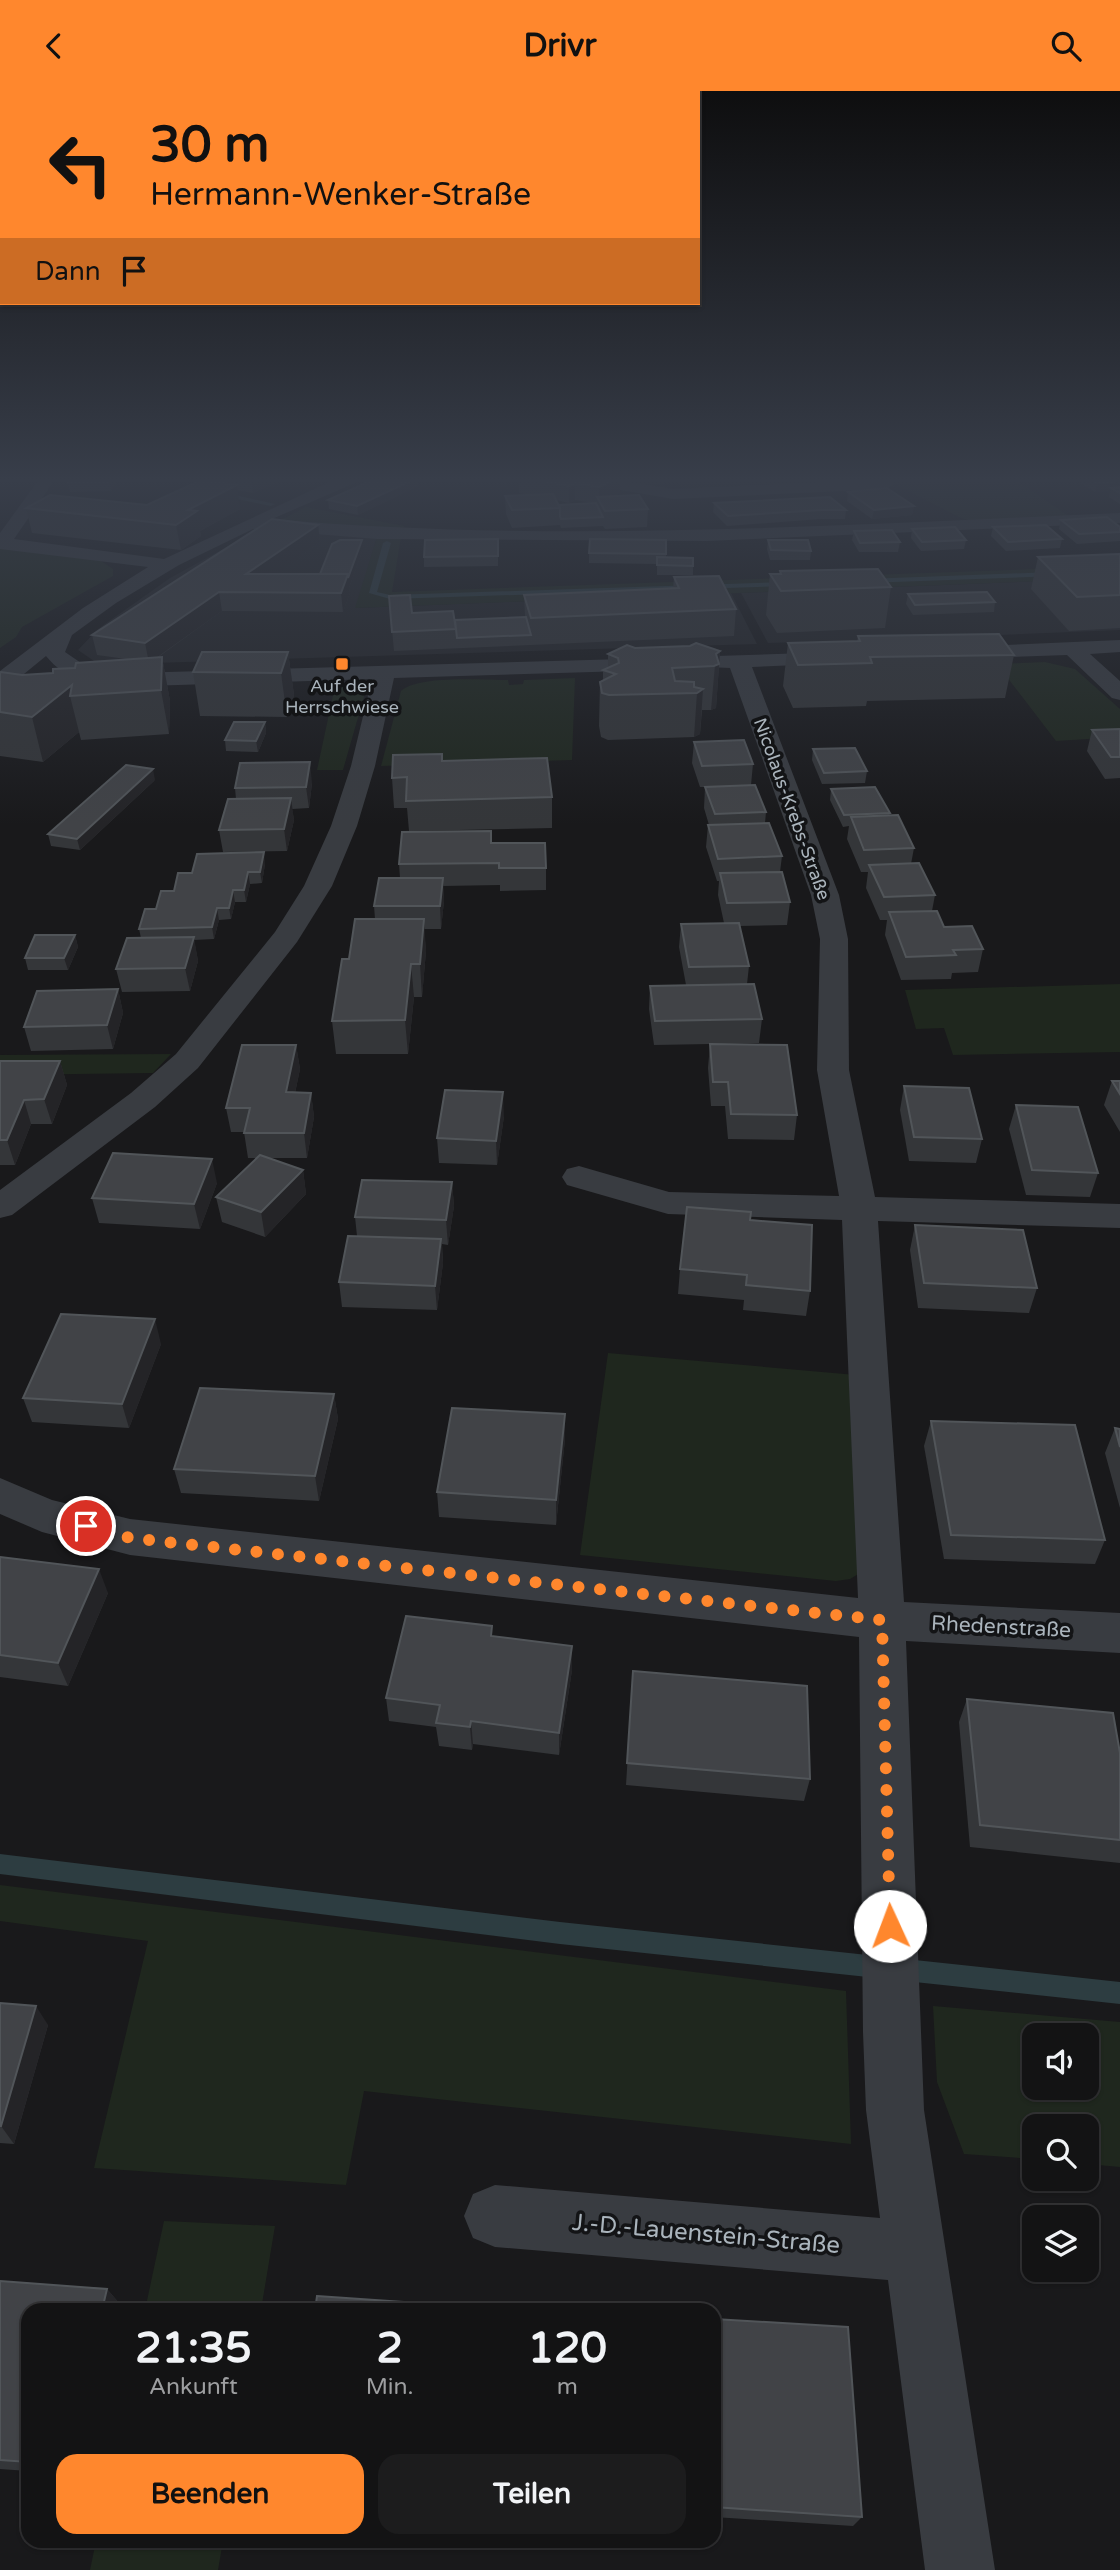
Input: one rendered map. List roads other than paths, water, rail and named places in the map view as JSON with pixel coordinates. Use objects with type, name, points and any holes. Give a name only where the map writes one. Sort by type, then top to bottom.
[{"type":"street","points":[[0,682],[64,631],[118,594]]},
{"type":"street","points":[[64,631],[54,653],[61,662],[76,670],[141,678]]},
{"type":"street","points":[[936,654],[1120,646]]},
{"type":"street","points":[[1073,649],[1120,693]]},
{"type":"street","points":[[59,684],[141,678],[854,657]]},
{"type":"street","name":"Nicolaus-Krebs-Straße","points":[[738,662],[825,895],[834,939],[833,1070],[859,1208],[882,1620]]},
{"type":"street","points":[[0,1207],[143,1100],[187,1061],[286,936],[318,887],[344,826],[363,766],[385,672]]},
{"type":"street","points":[[0,696],[31,688]]},
{"type":"street","points":[[579,1177],[668,1203],[1120,1216]]},
{"type":"street","name":"Rhedenstraße","points":[[0,1495],[42,1515],[130,1538],[882,1620],[1120,1633]]},
{"type":"street","points":[[882,1620],[895,2110],[960,2570]]},
{"type":"street","name":"J.-D.-Lauenstein-Straße","points":[[495,2216],[917,2252]]},
{"type":"waterway","points":[[376,594],[390,597],[491,594]]},
{"type":"waterway","points":[[0,1864],[560,1933],[1120,1993]]},
{"type":"place","name":"Auf der Herrschwiese","points":[[342,664]]}]
